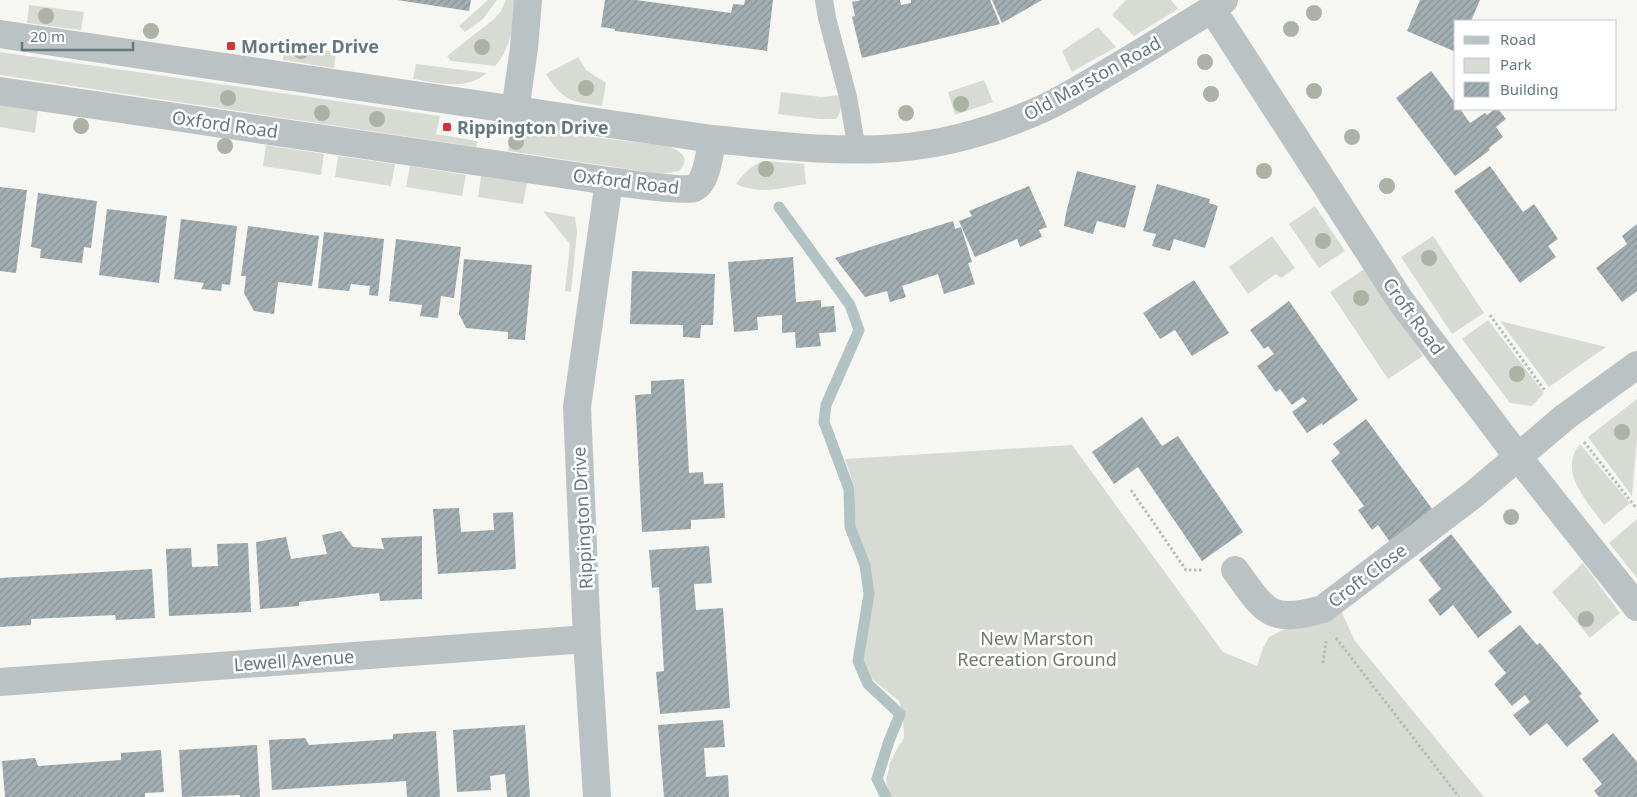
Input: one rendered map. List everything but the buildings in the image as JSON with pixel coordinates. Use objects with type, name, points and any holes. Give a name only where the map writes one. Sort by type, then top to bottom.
[{"type":"street","points":[[515,111],[524,48],[528,0]]},
{"type":"street","name":"Old Marston Road","points":[[712,139],[816,149],[858,150],[898,148],[971,134],[1012,122],[1074,93],[1218,5]]},
{"type":"street","name":"Croft Road","points":[[1218,5],[1400,300],[1518,456],[1637,607]]},
{"type":"street","points":[[0,34],[712,139]]},
{"type":"street","name":"Oxford Road","points":[[0,91],[608,181],[680,189],[694,188],[701,182],[708,163],[712,139]]},
{"type":"street","name":"Rippington Drive","points":[[597,797],[587,639],[577,407],[608,181]]},
{"type":"street","name":"Croft Close","points":[[1235,570],[1263,607],[1274,614],[1298,616],[1323,609],[1473,495],[1565,417],[1637,365]]},
{"type":"street","name":"Lewell Avenue","points":[[0,682],[587,639]]},
{"type":"lane","points":[[824,0],[848,97],[858,150]]},
{"type":"path","points":[[1490,315],[1546,392]]},
{"type":"path","points":[[1579,436],[1637,509]]},
{"type":"path","points":[[1132,490],[1186,570],[1235,570]]},
{"type":"path","points":[[1334,635],[1459,797]]},
{"type":"green space","points":[[488,0],[497,0],[483,19],[465,32],[459,26]]},
{"type":"green space","points":[[506,0],[514,0],[512,27],[505,52],[495,66],[451,61],[447,56],[494,19],[501,11]]},
{"type":"green space","points":[[1126,0],[1171,0],[1178,9],[1134,36],[1112,15]]},
{"type":"green space","points":[[29,5],[84,12],[81,30],[27,23]]},
{"type":"green space","points":[[1098,27],[1116,47],[1072,72],[1062,51]]},
{"type":"green space","points":[[285,43],[336,52],[334,68],[283,60]]},
{"type":"green space","points":[[0,52],[440,116],[436,134],[478,141],[476,147],[0,75]]},
{"type":"green space","points":[[578,57],[586,70],[606,83],[602,106],[569,99],[558,90],[546,74]]},
{"type":"green space","points":[[416,64],[487,73],[479,79],[470,82],[442,84],[413,79]]},
{"type":"green space","points":[[984,80],[993,102],[955,115],[948,92]]},
{"type":"green space","points":[[781,92],[821,97],[840,95],[841,105],[839,114],[836,119],[819,119],[778,114]]},
{"type":"green space","points":[[0,104],[38,110],[35,133],[0,127]]},
{"type":"green space","points":[[512,127],[667,146],[681,153],[684,162],[679,171],[661,174],[508,151]]},
{"type":"green space","points":[[266,145],[324,154],[321,175],[263,166]]},
{"type":"green space","points":[[338,156],[395,164],[391,186],[335,177]]},
{"type":"green space","points":[[763,161],[804,164],[806,184],[762,190],[736,184],[748,170]]},
{"type":"green space","points":[[410,166],[466,175],[462,196],[406,187]]},
{"type":"green space","points":[[481,176],[527,183],[523,204],[478,197]]},
{"type":"green space","points":[[1315,206],[1345,251],[1319,268],[1289,224]]},
{"type":"green space","points":[[543,211],[575,217],[577,232],[571,292],[565,291],[570,244]]},
{"type":"green space","points":[[1272,236],[1295,268],[1281,278],[1276,274],[1248,294],[1229,267]]},
{"type":"green space","points":[[1433,236],[1484,313],[1452,334],[1401,257]]},
{"type":"green space","points":[[1366,268],[1423,356],[1388,379],[1330,292]]},
{"type":"green space","points":[[1488,320],[1544,393],[1532,406],[1510,403],[1462,339]]},
{"type":"green space","points":[[1500,321],[1606,347],[1549,387]]},
{"type":"green space","points":[[1637,399],[1637,439],[1632,496],[1588,437]]},
{"type":"green space","points":[[1580,444],[1630,503],[1604,525],[1583,497],[1573,476],[1572,465],[1574,455]]},
{"type":"green space","name":"New Marston Recreation Ground","points":[[1072,445],[1223,652],[1257,666],[1269,637],[1287,628],[1319,624],[1340,609],[1355,641],[1484,797],[890,797],[886,781],[890,763],[904,738],[903,714],[899,701],[871,678],[863,664],[872,605],[871,577],[869,565],[854,531],[855,489],[845,459]]},
{"type":"green space","points":[[1637,519],[1637,578],[1609,543]]},
{"type":"green space","points":[[1583,563],[1620,613],[1590,638],[1552,592]]},
{"type":"waterway","points":[[779,207],[850,305],[859,330],[826,405],[824,422],[849,489],[850,527],[865,565],[869,594],[858,661],[868,684],[900,714],[877,779],[886,797]]},
{"type":"place","name":"Mortimer Drive","points":[[231,46]]},
{"type":"place","name":"Rippington Drive","points":[[447,127]]}]
